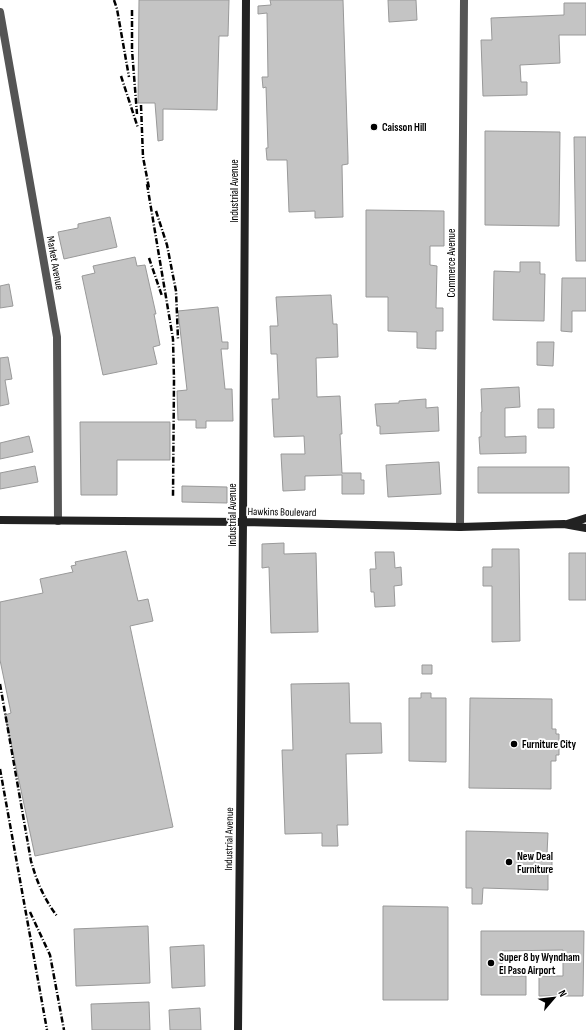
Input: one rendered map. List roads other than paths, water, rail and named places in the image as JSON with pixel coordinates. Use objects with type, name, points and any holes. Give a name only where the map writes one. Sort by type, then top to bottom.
[{"type":"street","name":"Industrial Avenue","points":[[238,1030],[246,0]]},
{"type":"street","name":"Commerce Avenue","points":[[460,526],[464,0]]},
{"type":"street","name":"Market Avenue","points":[[0,12],[57,336],[58,520]]},
{"type":"street","name":"Hawkins Boulevard","points":[[564,524],[586,518]]},
{"type":"street","name":"Hawkins Boulevard","points":[[0,520],[460,526],[564,524],[586,528]]},
{"type":"railway","points":[[114,0],[117,9],[129,77]]},
{"type":"railway","points":[[132,10],[132,50],[137,114]]},
{"type":"railway","points":[[121,76],[138,128]]},
{"type":"railway","points":[[141,105],[143,157],[149,188]]},
{"type":"railway","points":[[147,184],[173,339],[173,497]]},
{"type":"railway","points":[[156,211],[167,245],[176,291],[178,339]]},
{"type":"railway","points":[[149,258],[162,296]]},
{"type":"railway","points":[[0,684],[31,861],[41,890],[57,916]]},
{"type":"railway","points":[[0,769],[47,1030]]},
{"type":"railway","points":[[30,912],[50,955],[64,1030]]},
{"type":"place","name":"Caisson Hill","points":[[374,127]]},
{"type":"place","name":"Furniture City","points":[[514,744]]},
{"type":"place","name":"New Deal Furniture","points":[[509,862]]},
{"type":"place","name":"Super 8 by Wyndham El Paso Airport","points":[[491,963]]}]
